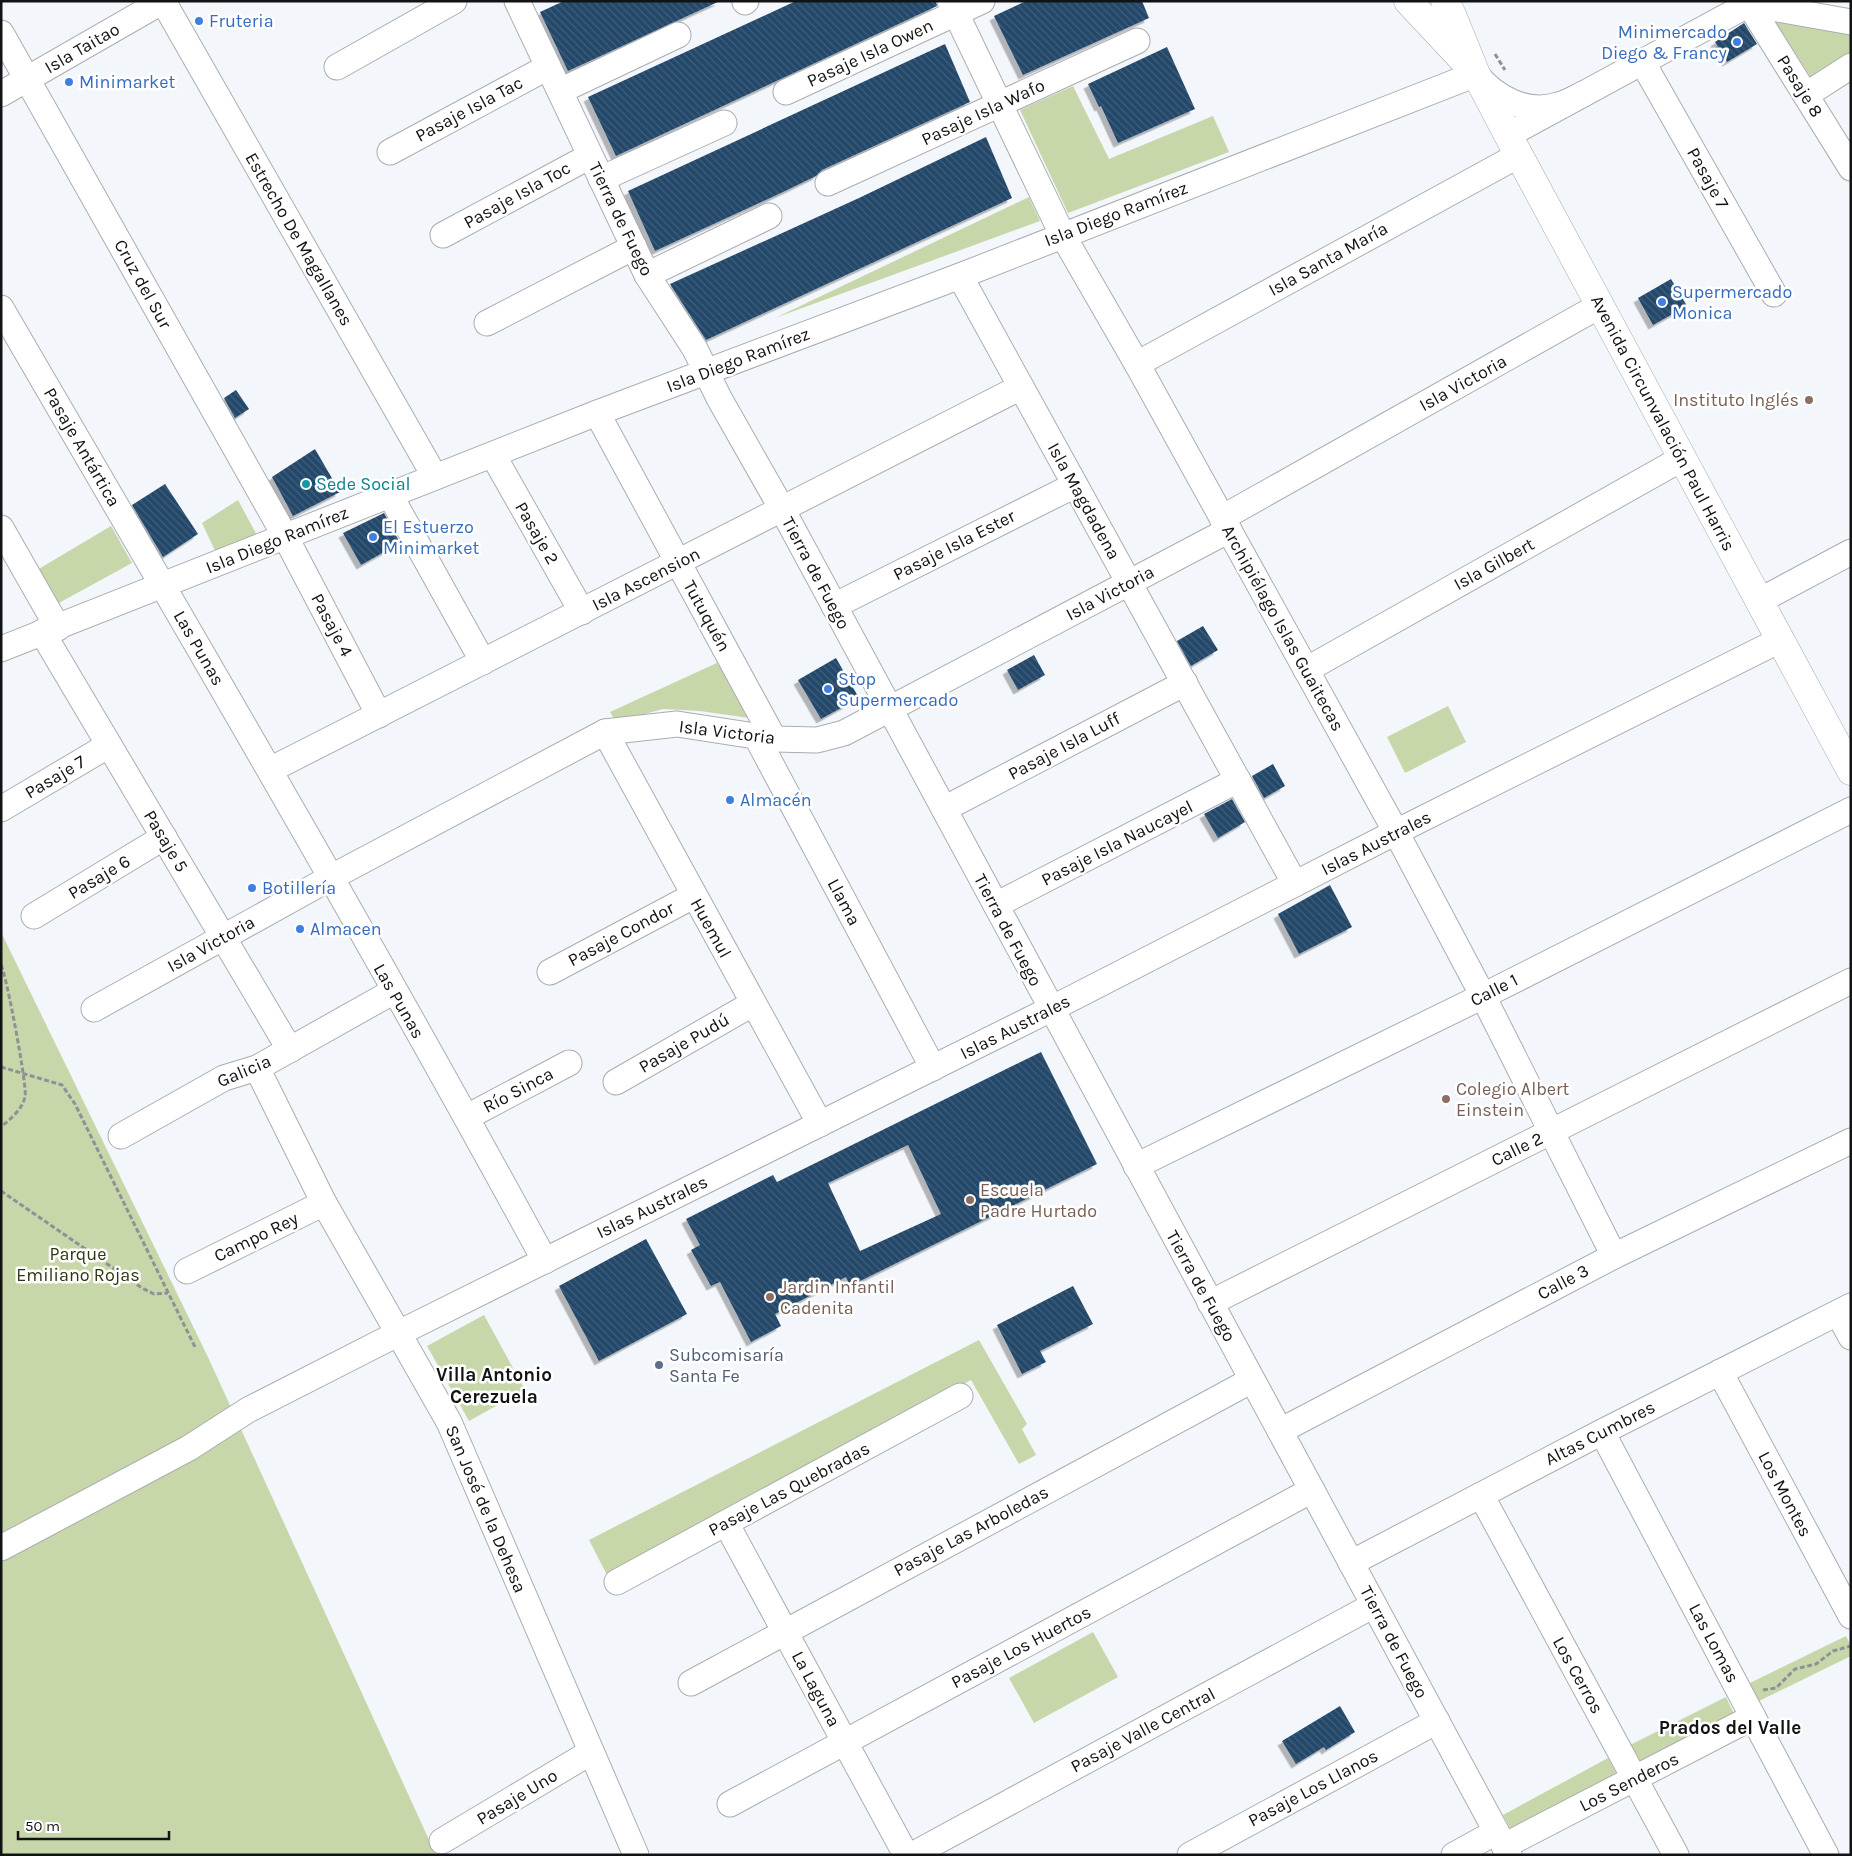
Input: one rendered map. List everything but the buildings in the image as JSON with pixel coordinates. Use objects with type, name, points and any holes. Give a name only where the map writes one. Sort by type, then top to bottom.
[{"type":"main road","name":"Avenida Circunvalación Paul Harris","points":[[1408,1],[1476,74]]},
{"type":"main road","name":"Avenida Circunvalación Paul Harris","points":[[1445,1],[1476,74],[1599,306],[1851,771]]},
{"type":"street","name":"Isla Taitao","points":[[1,94],[163,1]]},
{"type":"street","name":"Estrecho De Magallanes","points":[[163,1],[436,477]]},
{"type":"street","points":[[337,67],[454,1]]},
{"type":"street","name":"Tierra de Fuego","points":[[516,1],[647,274],[682,326],[782,509],[1503,1844]]},
{"type":"street","name":"Pasaje Isla Owen","points":[[786,92],[953,7],[982,1]]},
{"type":"street","points":[[1476,74],[1499,96],[1529,107],[1557,106],[1643,62],[1743,2],[1804,7],[1851,22]]},
{"type":"street","name":"Pasaje 8","points":[[1743,2],[1806,95],[1851,168]]},
{"type":"street","name":"Archipiélago Islas Guaitecas","points":[[953,7],[1062,234],[1137,364],[1396,832],[1483,996],[1614,1256]]},
{"type":"street","name":"Cruz del Sur","points":[[1,33],[285,536]]},
{"type":"street","points":[[560,91],[678,35]]},
{"type":"street","name":"Pasaje Isla Wafo","points":[[828,183],[1138,41]]},
{"type":"street","name":"Pasaje 7","points":[[1643,62],[1774,294]]},
{"type":"street","points":[[1806,95],[1851,66]]},
{"type":"street","name":"Pasaje Isla Tac","points":[[390,152],[548,67]]},
{"type":"street","name":"Isla Diego Ramírez","points":[[1,649],[390,494],[960,276],[1062,234],[1476,74]]},
{"type":"street","name":"Isla Santa María","points":[[1137,364],[1514,145],[1583,94]]},
{"type":"street","points":[[602,179],[724,123]]},
{"type":"street","name":"Pasaje Isla Toc","points":[[443,236],[590,156]]},
{"type":"street","points":[[647,274],[769,216]]},
{"type":"street","points":[[487,323],[634,248]]},
{"type":"street","name":"Isla Magdadena","points":[[960,276],[1296,884]]},
{"type":"street","name":"Isla Victoria","points":[[94,1009],[330,878],[605,732],[677,724],[765,738],[817,740],[844,733],[1129,582],[1599,306]]},
{"type":"street","name":"Pasaje Antártica","points":[[1,308],[163,586]]},
{"type":"street","name":"Isla Ascension","points":[[270,770],[1021,387]]},
{"type":"street","name":"Tutuquén","points":[[598,413],[678,562],[765,738]]},
{"type":"street","name":"Pasaje 2","points":[[493,455],[582,612]]},
{"type":"street","name":"Isla Gilbert","points":[[1306,670],[1682,459]]},
{"type":"street","name":"Pasaje Isla Ester","points":[[834,606],[1075,485]]},
{"type":"street","points":[[390,494],[483,662]]},
{"type":"street","name":"Pasaje 5","points":[[1,528],[50,630],[109,744],[290,1050]]},
{"type":"street","name":"Pasaje 4","points":[[285,536],[379,715]]},
{"type":"street","points":[[1759,601],[1851,552]]},
{"type":"street","name":"Las Punas","points":[[163,586],[467,1117],[545,1260]]},
{"type":"street","name":"Islas Australes","points":[[1,1548],[189,1448],[248,1410],[545,1260],[1051,1009],[1396,832],[1780,640]]},
{"type":"street","name":"Pasaje Isla Luff","points":[[944,809],[1185,684]]},
{"type":"street","name":"Huemul","points":[[605,732],[752,1004],[820,1124]]},
{"type":"street","name":"Llama","points":[[765,738],[933,1068]]},
{"type":"street","name":"Pasaje 7","points":[[1,809],[109,744]]},
{"type":"street","name":"Pasaje Isla Naucayel","points":[[996,905],[1238,780]]},
{"type":"street","name":"Calle 1","points":[[1136,1166],[1483,996],[1851,810]]},
{"type":"street","name":"Pasaje 6","points":[[34,916],[164,837]]},
{"type":"street","name":"Pasaje Condor","points":[[550,972],[693,896]]},
{"type":"street","name":"Calle 2","points":[[1210,1303],[1851,981]]},
{"type":"street","name":"Galicia","points":[[121,1136],[224,1078],[257,1068],[394,991]]},
{"type":"street","name":"Pasaje Pudú","points":[[616,1082],[752,1004]]},
{"type":"street","name":"Río Sinca","points":[[467,1117],[570,1063]]},
{"type":"street","name":"San José de la Dehesa","points":[[257,1068],[324,1203],[450,1422],[636,1855]]},
{"type":"street","name":"Calle 3","points":[[1280,1432],[1614,1256],[1851,1141]]},
{"type":"street","name":"Campo Rey","points":[[187,1271],[324,1203]]},
{"type":"street","points":[[1844,1309],[1851,1337]]},
{"type":"street","name":"Altas Cumbres","points":[[1351,1563],[1844,1309]]},
{"type":"street","name":"Los Montes","points":[[1720,1372],[1851,1616]]},
{"type":"street","name":"Pasaje Las Arboledas","points":[[691,1683],[1252,1380]]},
{"type":"street","name":"Pasaje Las Quebradas","points":[[618,1582],[960,1396]]},
{"type":"street","name":"Las Lomas","points":[[1602,1432],[1826,1855]]},
{"type":"street","name":"Pasaje Los Huertos","points":[[730,1804],[1312,1490]]},
{"type":"street","name":"Los Cerros","points":[[1481,1495],[1676,1855]]},
{"type":"street","name":"La Laguna","points":[[726,1523],[906,1855]]},
{"type":"street","name":"Pasaje Valle Central","points":[[912,1855],[1374,1605]]},
{"type":"street","name":"Los Senderos","points":[[1454,1855],[1503,1844],[1753,1717]]},
{"type":"street","name":"Pasaje Los Llanos","points":[[1190,1855],[1437,1721]]},
{"type":"street","name":"Pasaje Uno","points":[[442,1841],[591,1752]]},
{"type":"path","points":[[1,965],[24,1074],[26,1096],[16,1113],[1,1127]]},
{"type":"path","points":[[1,1067],[62,1085],[75,1104],[195,1347]]},
{"type":"path","points":[[1,1191],[142,1288],[154,1294],[168,1293]]},
{"type":"path","points":[[1755,1692],[1776,1688],[1795,1669],[1816,1664],[1833,1651],[1851,1646]]},
{"type":"green space","points":[[1773,19],[1851,32],[1851,56],[1812,79]]},
{"type":"green space","points":[[1073,86],[1109,159],[1213,116],[1229,152],[1068,213],[1020,110]]},
{"type":"green space","points":[[1029,197],[1040,221],[775,318]]},
{"type":"green space","points":[[238,500],[259,539],[218,557],[202,523]]},
{"type":"green space","points":[[111,526],[132,563],[57,604],[37,570]]},
{"type":"green space","points":[[719,662],[749,718],[700,711],[663,709],[616,722],[610,712]]},
{"type":"green space","points":[[1448,706],[1466,742],[1405,773],[1387,737]]},
{"type":"green space","name":"Parque Emiliano Rojas","points":[[1,932],[207,1355],[436,1855],[1,1855]]},
{"type":"green space","points":[[484,1315],[525,1390],[469,1421],[427,1346]]},
{"type":"green space","points":[[979,1340],[1027,1424],[1022,1429],[1036,1455],[1019,1464],[971,1380],[607,1575],[589,1540]]},
{"type":"green space","points":[[1093,1632],[1118,1677],[1034,1723],[1009,1678]]},
{"type":"green space","points":[[1846,1636],[1851,1646],[1851,1656],[1759,1701],[1750,1683]]},
{"type":"green space","points":[[1726,1697],[1737,1720],[1639,1771],[1626,1747]]},
{"type":"green space","points":[[1608,1758],[1620,1780],[1514,1835],[1503,1815]]},
{"type":"place","name":"Fruteria","points":[[199,21]]},
{"type":"place","name":"Minimercado Diego & Francy","points":[[1737,42]]},
{"type":"place","name":"Minimarket","points":[[69,82]]},
{"type":"place","name":"Supermercado Monica","points":[[1662,302]]},
{"type":"place","name":"Instituto Inglés","points":[[1809,400]]},
{"type":"place","name":"Sede Social","points":[[306,484]]},
{"type":"place","name":"El Estuerzo Minimarket","points":[[373,537]]},
{"type":"place","name":"Stop Supermercado","points":[[828,689]]},
{"type":"place","name":"Almacén","points":[[730,800]]},
{"type":"place","name":"Botillería","points":[[252,888]]},
{"type":"place","name":"Almacen","points":[[300,929]]},
{"type":"place","name":"Colegio Albert Einstein","points":[[1446,1099]]},
{"type":"place","name":"Escuela Padre Hurtado","points":[[970,1200]]},
{"type":"place","name":"Jardin Infantil Cadenita","points":[[770,1297]]},
{"type":"place","name":"Subcomisaría Santa Fe","points":[[659,1365]]},
{"type":"district","name":"Villa Antonio Cerezuela","points":[[494,1385]]},
{"type":"district","name":"Prados del Valle","points":[[1730,1727]]}]
